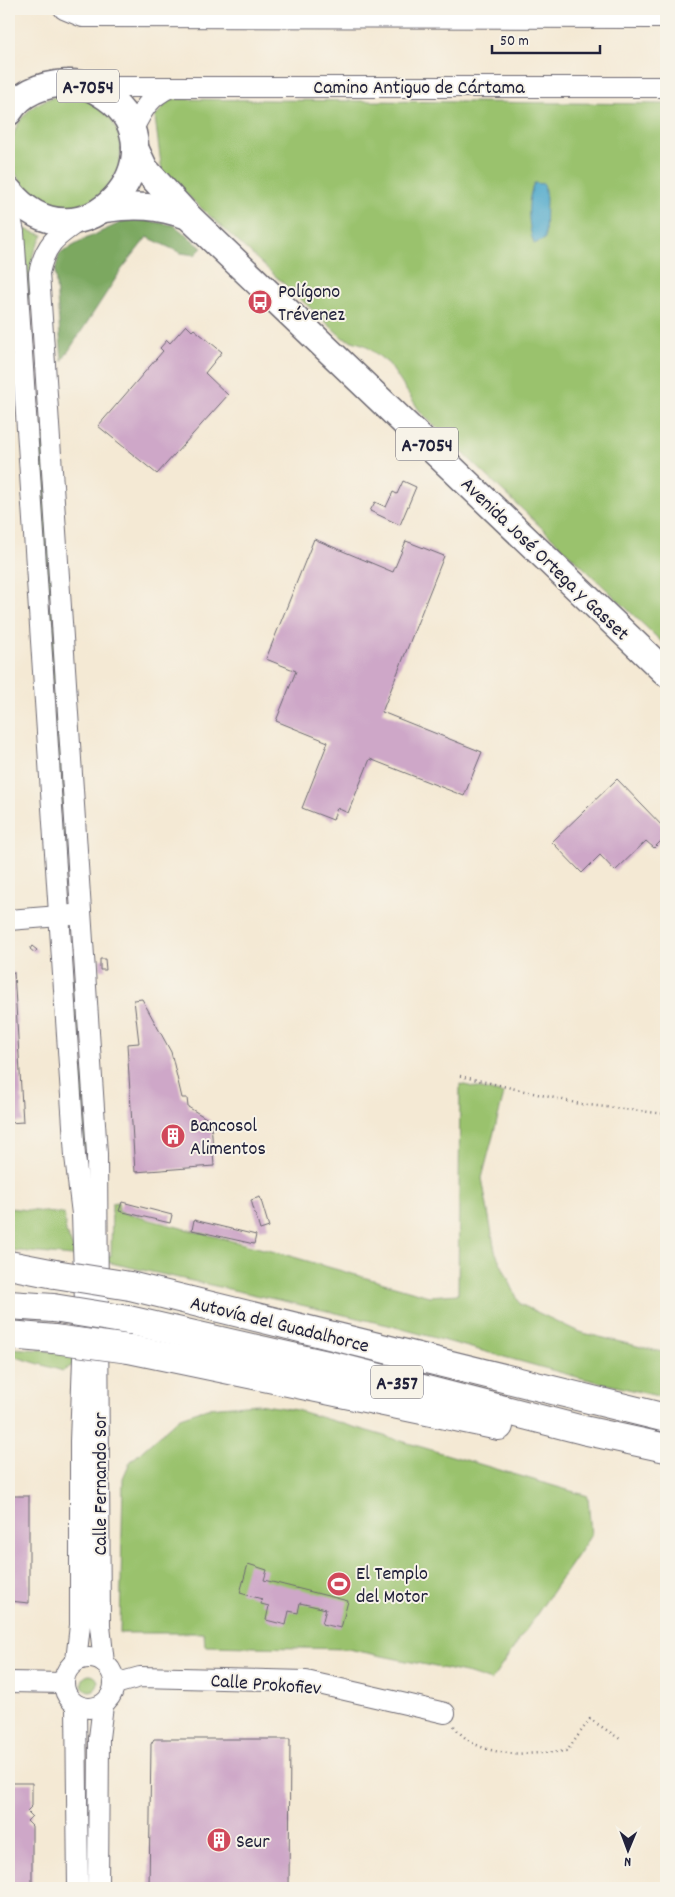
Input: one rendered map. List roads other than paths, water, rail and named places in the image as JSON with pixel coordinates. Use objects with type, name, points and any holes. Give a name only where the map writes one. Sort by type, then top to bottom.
[{"type":"highway","points":[[9,1265],[55,1274]]},
{"type":"highway","name":"Autovía del Guadalhorce","points":[[9,1272],[55,1274],[130,1286],[666,1418]]},
{"type":"highway","name":"Autovía del Guadalhorce","points":[[9,1305],[53,1308],[128,1320],[345,1368],[583,1430],[666,1448]]},
{"type":"highway","points":[[9,1335],[54,1339],[129,1350],[666,1460]]},
{"type":"main road","name":"A-7054","points":[[15,101],[49,84],[74,83],[90,87],[117,105],[133,139]]},
{"type":"main road","points":[[93,214],[122,193],[132,174],[133,139]]},
{"type":"main road","name":"Avenida José Ortega y Gasset","points":[[133,139],[145,169],[188,216],[666,673]]},
{"type":"main road","name":"A-7054","points":[[9,191],[21,206],[37,216],[56,221],[93,214]]},
{"type":"main road","name":"Avenida José Ortega y Gasset","points":[[93,214],[132,204],[162,207],[188,216]]},
{"type":"street","points":[[64,9],[83,17],[159,13],[656,15]]},
{"type":"street","name":"Camino Antiguo de Cártama","points":[[90,87],[666,87]]},
{"type":"street","points":[[133,139],[143,109],[156,94],[171,87]]},
{"type":"street","points":[[9,209],[14,232],[16,361],[60,917],[75,1156],[92,1305]]},
{"type":"street","points":[[92,1305],[97,1154],[39,273],[44,252],[58,236],[93,214]]},
{"type":"street","points":[[16,361],[45,359]]},
{"type":"street","points":[[9,920],[81,914]]},
{"type":"street","name":"Calle Fernando Sor","points":[[76,1661],[80,1625],[80,1441],[92,1305]]},
{"type":"street","name":"Calle Fernando Sor","points":[[92,1305],[100,1626],[115,1672]]},
{"type":"street","points":[[98,1888],[99,1738],[103,1705],[112,1695],[115,1672],[95,1659],[86,1658],[76,1661],[65,1674],[64,1683],[69,1700],[85,1709],[103,1705]]},
{"type":"street","name":"Calle Prokofiev","points":[[115,1672],[140,1677],[306,1681],[445,1713]]},
{"type":"street","points":[[9,1682],[64,1683]]},
{"type":"street","points":[[76,1705],[78,1888]]},
{"type":"water","points":[[534,183],[544,184],[546,198],[545,239],[534,244],[529,214],[531,190]]},
{"type":"place","name":"Polígono Trévenez","points":[[260,302]]},
{"type":"place","name":"Bancosol Alimentos","points":[[173,1136]]},
{"type":"place","name":"El Templo del Motor","points":[[339,1584]]},
{"type":"place","name":"Seur","points":[[219,1840]]}]
